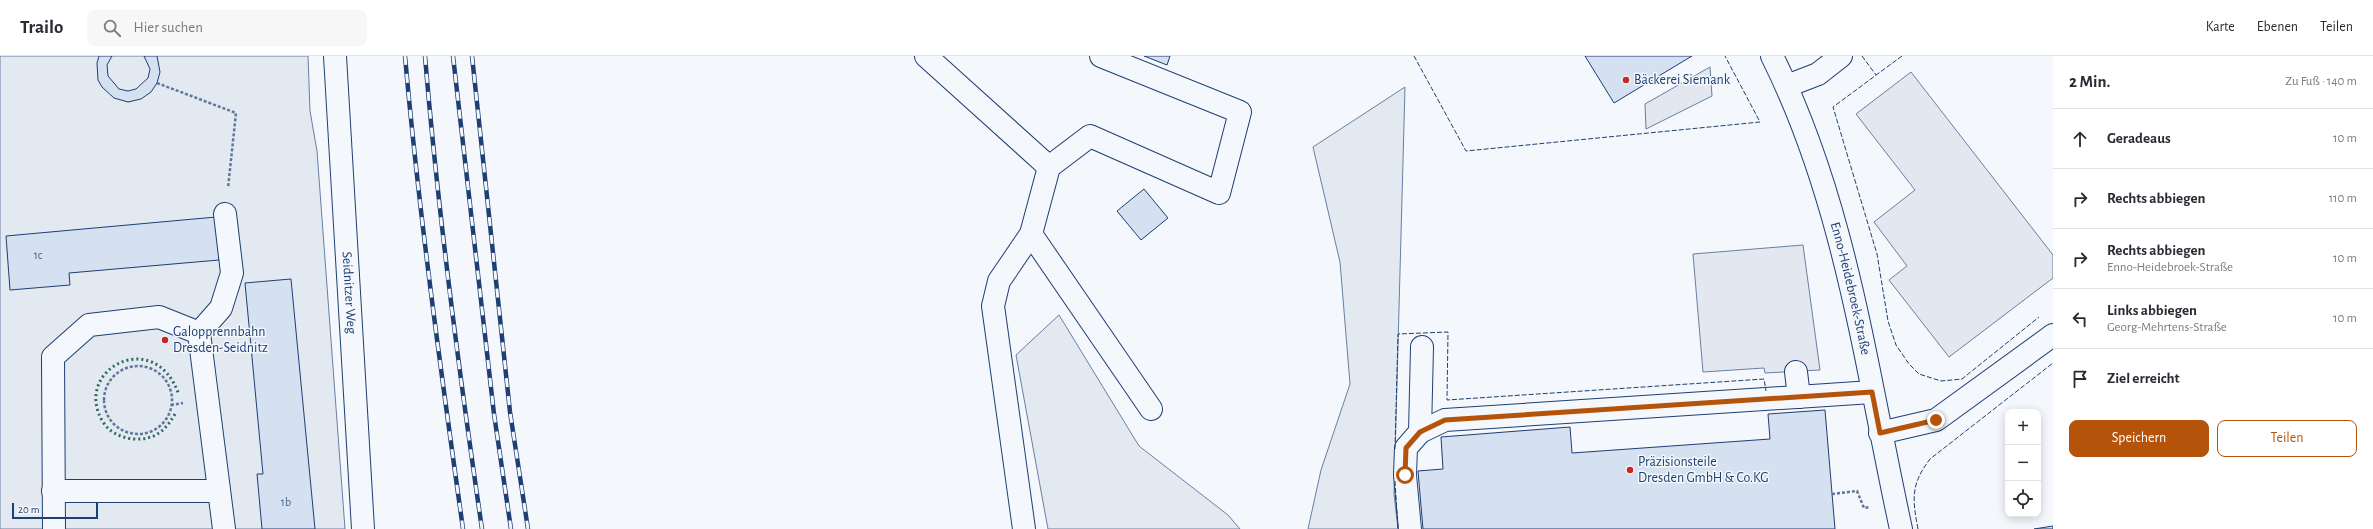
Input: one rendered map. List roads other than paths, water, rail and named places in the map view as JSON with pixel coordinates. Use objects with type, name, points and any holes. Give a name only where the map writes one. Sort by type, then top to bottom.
[{"type":"street","name":"Seidnitzer Weg","points":[[335,56],[363,529]]},
{"type":"street","points":[[926,56],[1048,167]]},
{"type":"street","points":[[1024,529],[993,306],[999,281],[1031,234],[1048,167],[1090,136],[1219,193],[1240,112],[1101,56]]},
{"type":"street","name":"Enno-Heidebroek-Straße","points":[[1772,56],[1786,86],[1816,160],[1847,267],[1901,529]]},
{"type":"street","points":[[1786,86],[1818,74],[1841,56]]},
{"type":"street","points":[[224,529],[199,333],[220,308],[232,273],[225,214]]},
{"type":"street","points":[[1031,234],[1151,409]]},
{"type":"street","points":[[54,529],[53,356],[88,325],[159,316],[199,333]]},
{"type":"street","points":[[1880,433],[1936,420],[2053,335]]},
{"type":"street","points":[[1420,432],[1422,347]]},
{"type":"street","points":[[1796,372],[1799,398]]},
{"type":"street","points":[[1410,529],[1405,475],[1406,448],[1420,432],[1445,420],[1799,398],[1872,392]]},
{"type":"street","points":[[53,491],[219,491]]},
{"type":"railway","points":[[405,56],[424,234],[463,529]]},
{"type":"railway","points":[[425,56],[436,174],[450,293],[482,529]]},
{"type":"railway","points":[[453,56],[494,414],[511,529]]},
{"type":"railway","points":[[472,56],[510,412],[528,529]]},
{"type":"place","name":"Bäckerei Siemank","points":[[1626,80]]},
{"type":"place","name":"Galopprennbahn Dresden-Seidnitz","points":[[165,340]]},
{"type":"place","name":"Präzisionsteile Dresden GmbH & Co.KG","points":[[1630,470]]}]
